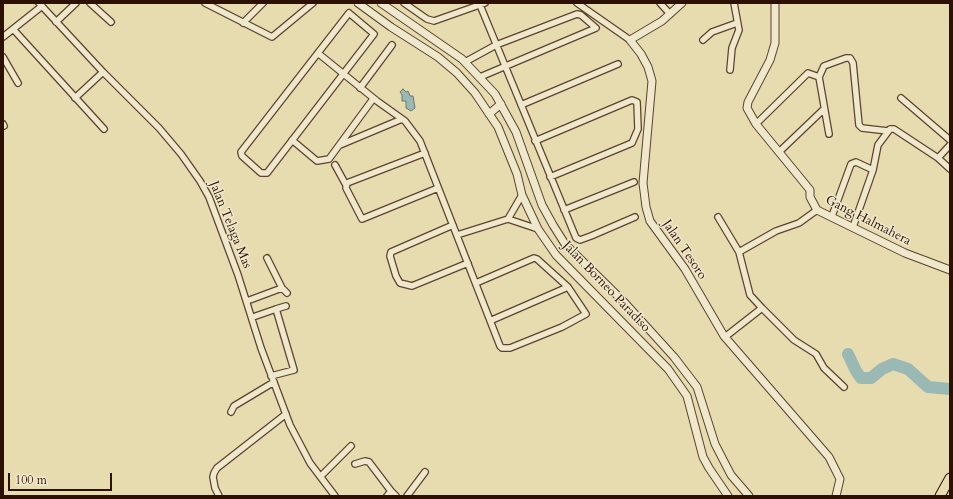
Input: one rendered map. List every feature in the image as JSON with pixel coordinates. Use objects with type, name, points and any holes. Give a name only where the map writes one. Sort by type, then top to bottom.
[{"type":"highway","points":[[940,496],[950,478]]},
{"type":"street","points":[[56,22],[76,3]]},
{"type":"street","points":[[90,3],[111,22]]},
{"type":"street","points":[[205,3],[272,37],[313,3]]},
{"type":"street","points":[[243,23],[263,3]]},
{"type":"street","name":"Jalan Borneo Paradiso","points":[[358,3],[391,27],[438,57],[475,93],[498,126],[517,174],[522,195],[538,229],[556,255],[674,376],[687,396],[703,457],[708,468],[728,496]]},
{"type":"street","name":"Jalan Borneo Paradiso","points":[[381,3],[465,62],[495,94],[516,132],[542,205],[553,225],[566,244],[625,303],[674,357],[697,387],[713,439],[731,475],[748,496]]},
{"type":"street","points":[[404,3],[427,19],[434,21],[482,4],[496,45],[574,236],[580,240],[635,216]]},
{"type":"street","name":"Jalan Tesoro","points":[[577,3],[630,40],[641,54],[648,67],[652,81],[643,183],[646,207],[650,221],[684,269],[725,337],[829,457],[840,479],[836,496]]},
{"type":"street","points":[[660,3],[670,14]]},
{"type":"street","points":[[630,40],[670,14],[682,3]]},
{"type":"street","points":[[730,70],[732,48],[740,30],[737,23],[734,3]]},
{"type":"street","name":"Gang Halmahera","points":[[775,3],[775,39],[770,60],[748,102],[747,108],[756,124],[810,190],[810,197],[817,210],[905,253],[950,270]]},
{"type":"street","points":[[3,37],[40,5]]},
{"type":"street","name":"Jalan Telaga Mas","points":[[40,5],[103,72],[160,128],[200,181],[209,197],[247,300],[271,376],[286,414],[298,442],[310,463],[335,496]]},
{"type":"street","points":[[349,13],[374,34],[344,75],[265,174],[261,173],[241,154],[349,13]]},
{"type":"street","points":[[465,62],[496,45],[576,14],[581,15],[596,28],[480,77]]},
{"type":"street","points":[[703,40],[712,32],[737,23]]},
{"type":"street","points":[[13,29],[104,129]]},
{"type":"street","points":[[360,88],[392,46]]},
{"type":"street","points":[[318,54],[373,99],[411,126],[425,153],[453,226],[468,263],[476,282],[492,320],[500,346],[506,349],[562,327],[586,314],[568,287],[540,260],[534,258],[476,282]]},
{"type":"street","points":[[3,57],[18,83]]},
{"type":"street","points":[[828,134],[819,78],[824,66],[850,58],[853,63],[859,125],[862,128],[888,131],[894,129],[938,158],[950,169]]},
{"type":"street","points":[[521,105],[618,64]]},
{"type":"street","points":[[75,98],[103,72]]},
{"type":"street","points":[[756,124],[808,72],[819,78]]},
{"type":"street","points":[[901,98],[950,140]]},
{"type":"street","points":[[292,140],[317,161],[329,159],[373,99]]},
{"type":"street","points":[[535,141],[632,100],[637,102],[638,129],[632,143],[550,177]]},
{"type":"street","points":[[489,114],[501,104]]},
{"type":"street","points":[[779,152],[823,110]]},
{"type":"street","points":[[339,146],[402,119]]},
{"type":"street","points":[[853,227],[873,170],[878,145],[888,131]]},
{"type":"street","points":[[938,158],[950,145]]},
{"type":"street","points":[[346,185],[425,153]]},
{"type":"street","points":[[832,216],[851,164],[856,162],[873,170]]},
{"type":"street","points":[[335,165],[362,219],[438,188]]},
{"type":"street","points":[[564,210],[634,182]]},
{"type":"street","points":[[508,219],[522,195]]},
{"type":"street","points":[[738,252],[776,231],[799,223],[817,210]]},
{"type":"street","points":[[718,217],[738,252],[750,295],[794,340],[816,354],[824,368],[844,387]]},
{"type":"street","points":[[457,235],[508,219],[538,229]]},
{"type":"street","points":[[453,226],[391,252],[390,256],[396,276],[400,283],[412,286],[468,263]]},
{"type":"street","points":[[267,258],[282,288],[287,293]]},
{"type":"street","points":[[492,320],[568,287]]},
{"type":"street","points":[[247,300],[282,288]]},
{"type":"street","points":[[252,317],[286,306]]},
{"type":"street","points":[[725,337],[762,308]]},
{"type":"street","points":[[271,376],[294,372],[276,309]]},
{"type":"street","points":[[231,412],[234,406],[274,382]]},
{"type":"street","points":[[219,496],[215,488],[213,477],[217,468],[286,414]]},
{"type":"street","points":[[321,476],[351,446]]},
{"type":"street","points":[[355,464],[365,461],[369,462],[391,494]]},
{"type":"street","points":[[407,496],[425,472]]},
{"type":"water","points":[[403,89],[406,92],[408,91],[410,96],[413,96],[415,108],[411,111],[406,108],[406,101],[402,101],[402,95],[400,92]]},
{"type":"waterway","points":[[848,354],[861,378],[871,378],[882,369],[893,364],[908,369],[928,387],[950,389]]}]
